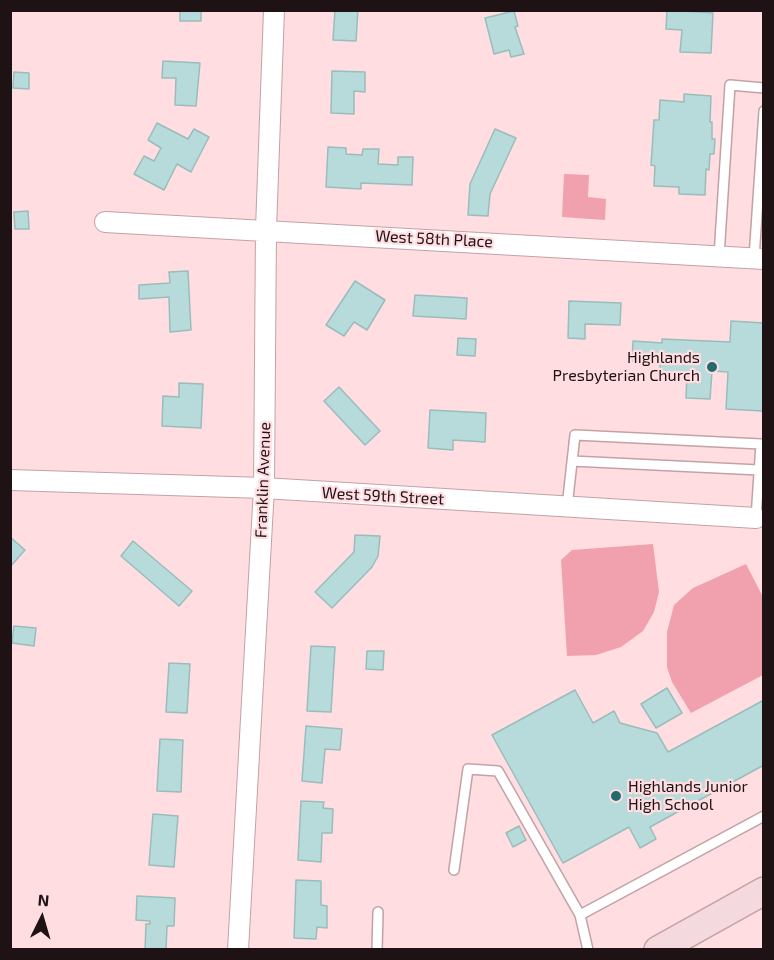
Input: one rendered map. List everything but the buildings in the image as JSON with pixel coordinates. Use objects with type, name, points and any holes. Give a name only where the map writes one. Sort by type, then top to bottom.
[{"type":"main road","points":[[658,950],[764,891]]},
{"type":"street","name":"Franklin Avenue","points":[[238,950],[264,488],[266,229],[274,10]]},
{"type":"street","name":"West 58th Place","points":[[105,222],[266,229],[758,259]]},
{"type":"street","name":"West 59th Street","points":[[10,480],[264,488],[760,518]]},
{"type":"lane","points":[[719,256],[730,85],[764,88]]},
{"type":"lane","points":[[758,259],[764,111]]},
{"type":"lane","points":[[567,507],[575,435],[762,442],[759,470],[760,518]]},
{"type":"lane","points":[[572,461],[759,470]]},
{"type":"lane","points":[[454,870],[468,769],[498,771],[580,915],[588,950]]},
{"type":"lane","points":[[580,915],[764,816]]},
{"type":"lane","points":[[377,950],[378,912]]},
{"type":"shaded area","points":[[564,174],[589,175],[588,197],[606,199],[605,220],[562,217]]},
{"type":"shaded area","points":[[653,544],[659,592],[654,612],[643,631],[621,647],[596,655],[567,656],[561,560],[572,550]]},
{"type":"shaded area","points":[[746,564],[763,597],[763,675],[691,713],[672,682],[667,667],[667,632],[674,605],[693,588]]},
{"type":"place","name":"Highlands Presbyterian Church","points":[[712,367]]},
{"type":"place","name":"Highlands Junior High School","points":[[616,796]]}]
